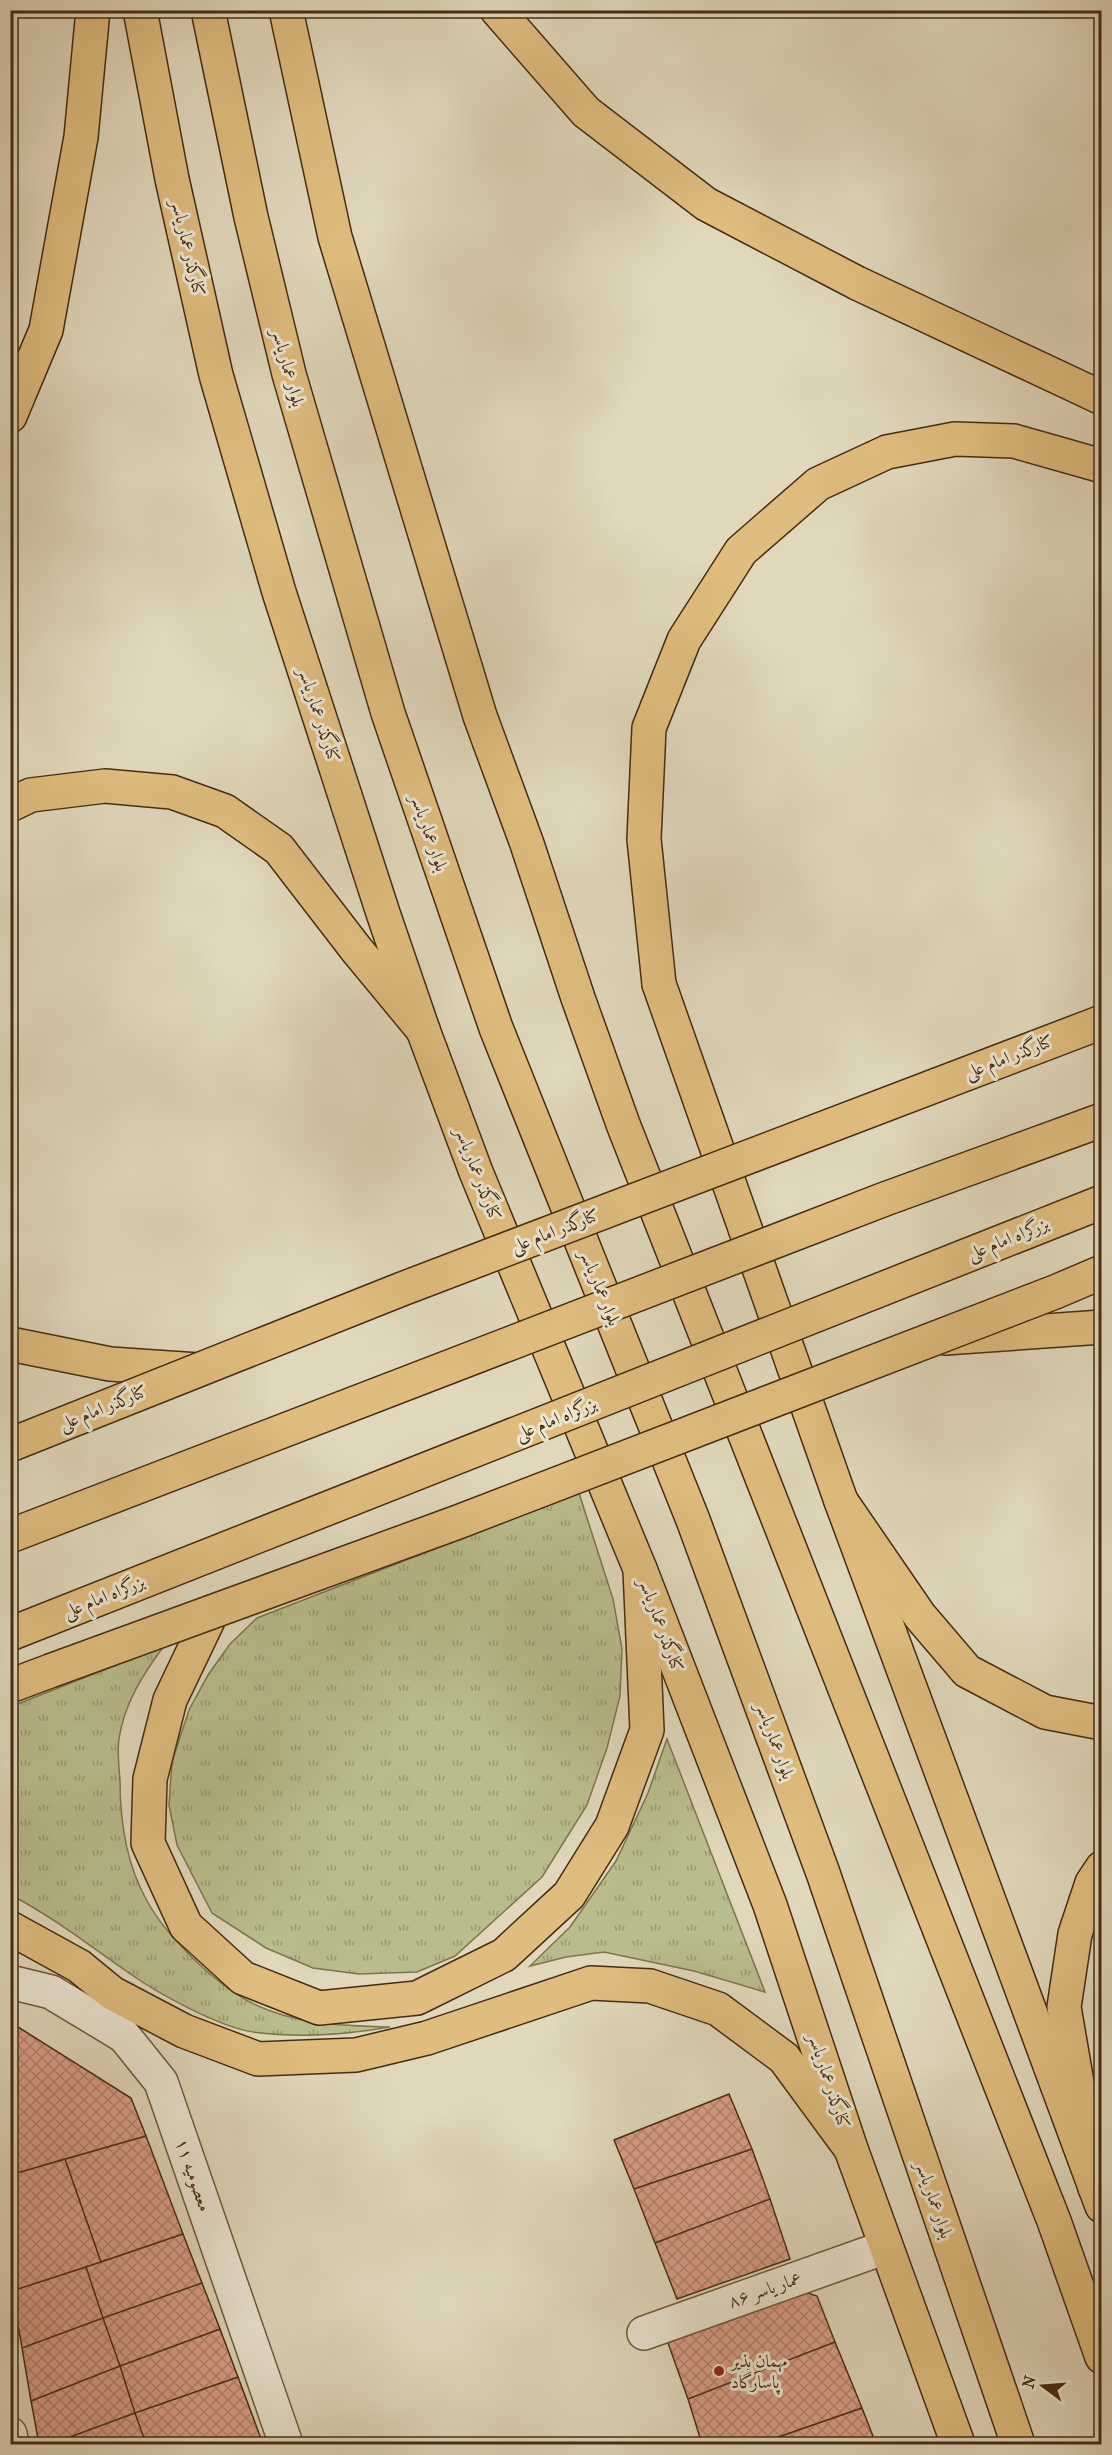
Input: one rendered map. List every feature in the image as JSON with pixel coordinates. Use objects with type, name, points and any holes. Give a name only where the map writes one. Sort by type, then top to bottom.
[{"type":"main road","points":[[10,416],[46,330],[81,137],[93,10]]},
{"type":"main road","name":"کنارگذر عمار یاسر","points":[[140,10],[172,179],[216,375],[279,592],[423,1030],[476,1172],[640,1569],[770,1905],[851,2149],[958,2445]]},
{"type":"main road","name":"بلوار عمار یاسر","points":[[208,10],[251,217],[289,374],[388,713],[496,1028],[693,1520],[824,1873],[1018,2445]]},
{"type":"main road","points":[[286,10],[335,237],[480,716],[527,844],[623,1124],[1041,2188],[1101,2357]]},
{"type":"main road","points":[[497,10],[586,112],[706,204],[857,283],[1101,399]]},
{"type":"main road","points":[[1099,2199],[841,1501],[659,984],[644,839],[649,728],[684,640],[741,550],[818,484],[887,452],[955,439],[1014,441],[1101,466]]},
{"type":"main road","points":[[10,805],[31,795],[105,786],[172,792],[225,811],[279,849],[356,950],[423,1030]]},
{"type":"main road","name":"کنارگذر امام علی","points":[[10,1444],[402,1289],[1101,1022]]},
{"type":"main road","points":[[10,1536],[874,1203],[1101,1120]]},
{"type":"main road","name":"بزرگراه امام علی","points":[[10,1635],[1101,1202]]},
{"type":"main road","points":[[10,1686],[458,1522],[934,1339],[1101,1272]]},
{"type":"main road","points":[[934,1339],[1101,1327]]},
{"type":"main road","points":[[10,1344],[110,1364],[198,1370]]},
{"type":"main road","points":[[841,1501],[920,1616],[967,1671],[1045,1712],[1101,1723]]},
{"type":"main road","points":[[212,1611],[170,1700],[150,1779],[148,1843],[186,1926],[243,1978],[319,2008],[395,2001],[417,1998],[504,1955],[569,1895],[612,1826],[647,1730],[640,1569]]},
{"type":"main road","points":[[1099,2199],[1064,2007],[1075,1934],[1092,1882],[1101,1868]]},
{"type":"main road","points":[[10,1928],[79,1966],[112,1993],[184,2031],[258,2059],[356,2055],[427,2038],[591,1983],[650,1986],[718,2009],[784,2058],[851,2149]]},
{"type":"street","name":"معصومیه ۱۱","points":[[10,1982],[51,1992],[124,2036],[160,2082],[286,2445]]},
{"type":"street","name":"عمار یاسر ۸۶","points":[[644,2333],[886,2247]]},
{"type":"street","points":[[10,2434],[12,2445]]},
{"type":"green space","points":[[579,1493],[613,1599],[622,1649],[620,1696],[607,1748],[587,1805],[542,1877],[455,1956],[417,1972],[359,1974],[313,1968],[266,1948],[212,1913],[177,1845],[169,1805],[172,1762],[189,1710],[208,1675],[230,1644],[257,1618]]},
{"type":"green space","points":[[164,1646],[149,1667],[130,1702],[118,1744],[121,1810],[129,1856],[139,1885],[154,1913],[177,1942],[205,1969],[234,1992],[264,2009],[317,2022],[390,2027],[339,2034],[304,2035],[239,2029],[206,2016],[155,1990],[57,1922],[11,1895],[10,1707]]},
{"type":"green space","points":[[667,1739],[765,1992],[694,1971],[604,1952],[566,1957],[530,1966],[570,1927],[616,1861],[648,1793]]},
{"type":"building","points":[[10,2022],[131,2098],[146,2136],[10,2175]]},
{"type":"building","points":[[729,2094],[752,2149],[634,2189],[614,2140]]},
{"type":"building","points":[[146,2136],[183,2234],[101,2262],[65,2159]]},
{"type":"building","points":[[752,2149],[770,2199],[655,2243],[634,2189]]},
{"type":"building","points":[[65,2159],[101,2262],[12,2291],[10,2175]]},
{"type":"building","points":[[770,2199],[790,2259],[677,2299],[655,2243]]},
{"type":"building","points":[[183,2234],[202,2283],[103,2318],[86,2267]]},
{"type":"building","points":[[86,2267],[103,2318],[22,2348],[12,2291]]},
{"type":"building","points":[[202,2283],[220,2329],[120,2366],[103,2318]]},
{"type":"building","name":"مهمان پذیر پاسارگاد","points":[[798,2290],[817,2296],[835,2342],[688,2399],[668,2343]]},
{"type":"building","points":[[103,2318],[120,2366],[31,2401],[22,2348]]},
{"type":"building","points":[[220,2329],[238,2377],[135,2413],[120,2366]]},
{"type":"building","points":[[835,2342],[862,2408],[758,2444],[702,2444],[688,2399]]},
{"type":"building","points":[[120,2366],[135,2413],[51,2444],[39,2444],[31,2401]]},
{"type":"building","points":[[238,2377],[263,2444],[146,2444],[135,2413]]},
{"type":"building","points":[[862,2408],[876,2444],[758,2444]]},
{"type":"building","points":[[135,2413],[146,2444],[51,2444]]},
{"type":"place","name":"مهمان پذیر پاسارگاد","points":[[719,2371]]}]
